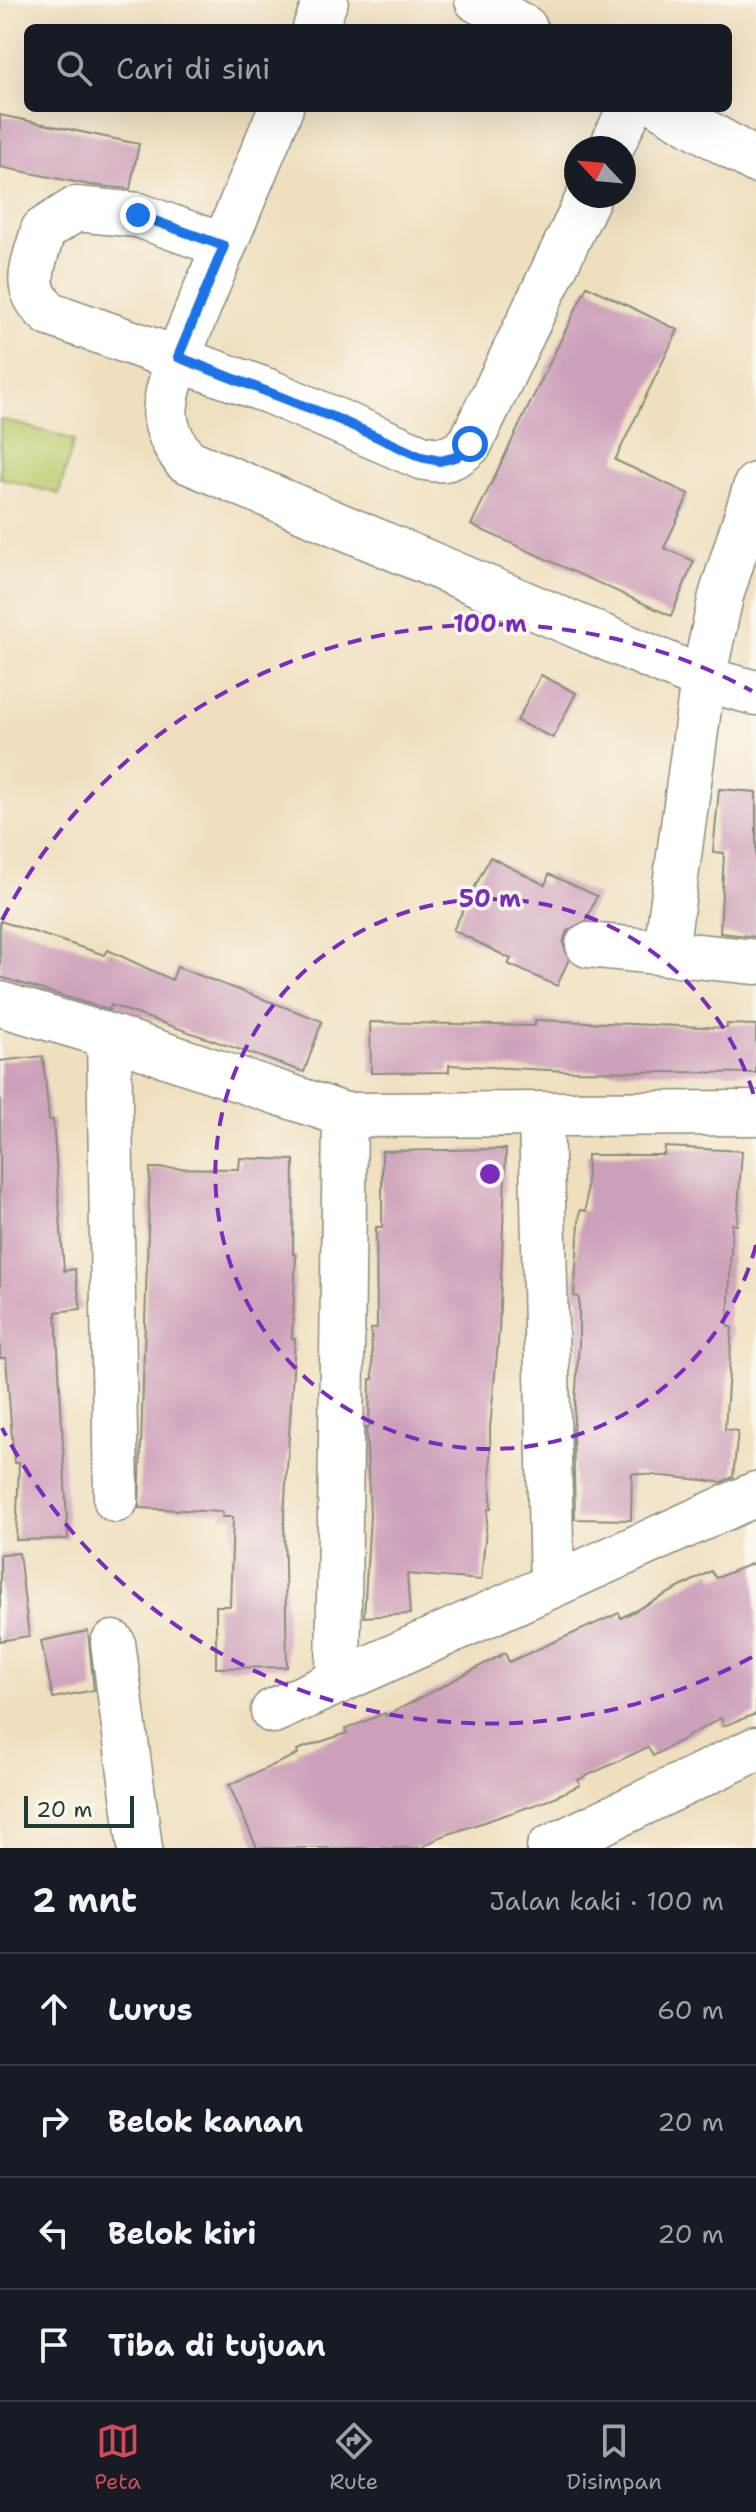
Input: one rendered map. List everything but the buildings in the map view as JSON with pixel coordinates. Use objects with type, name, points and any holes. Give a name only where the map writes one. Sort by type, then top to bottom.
[{"type":"street","points":[[317,24],[326,0]]},
{"type":"street","points":[[477,0],[518,24]]},
{"type":"street","points":[[279,112],[178,357],[167,396],[164,426],[185,460],[703,679],[756,693]]},
{"type":"street","points":[[617,136],[628,112]]},
{"type":"street","points":[[671,112],[756,161]]},
{"type":"street","points":[[224,246],[138,215],[76,209],[43,230],[30,279],[33,299],[50,314],[282,396],[421,457],[440,461],[456,457],[470,444],[583,208]]},
{"type":"street","points":[[666,951],[703,679],[721,596],[756,485]]},
{"type":"street","points":[[588,945],[756,962]]},
{"type":"street","points":[[0,1004],[109,1036],[345,1115],[756,1113]]},
{"type":"street","points":[[109,1036],[116,1500]]},
{"type":"street","points":[[541,1114],[552,1586]]},
{"type":"street","points":[[338,1682],[345,1115]]},
{"type":"street","points":[[273,1711],[756,1494]]},
{"type":"street","points":[[113,1643],[140,1848]]},
{"type":"street","points":[[549,1848],[756,1749]]},
{"type":"green space","points":[[0,419],[74,440],[59,494],[0,478]]},
{"type":"route","points":[[138,215],[224,246],[178,357],[340,420],[421,457],[440,461],[456,457],[470,444]]}]
